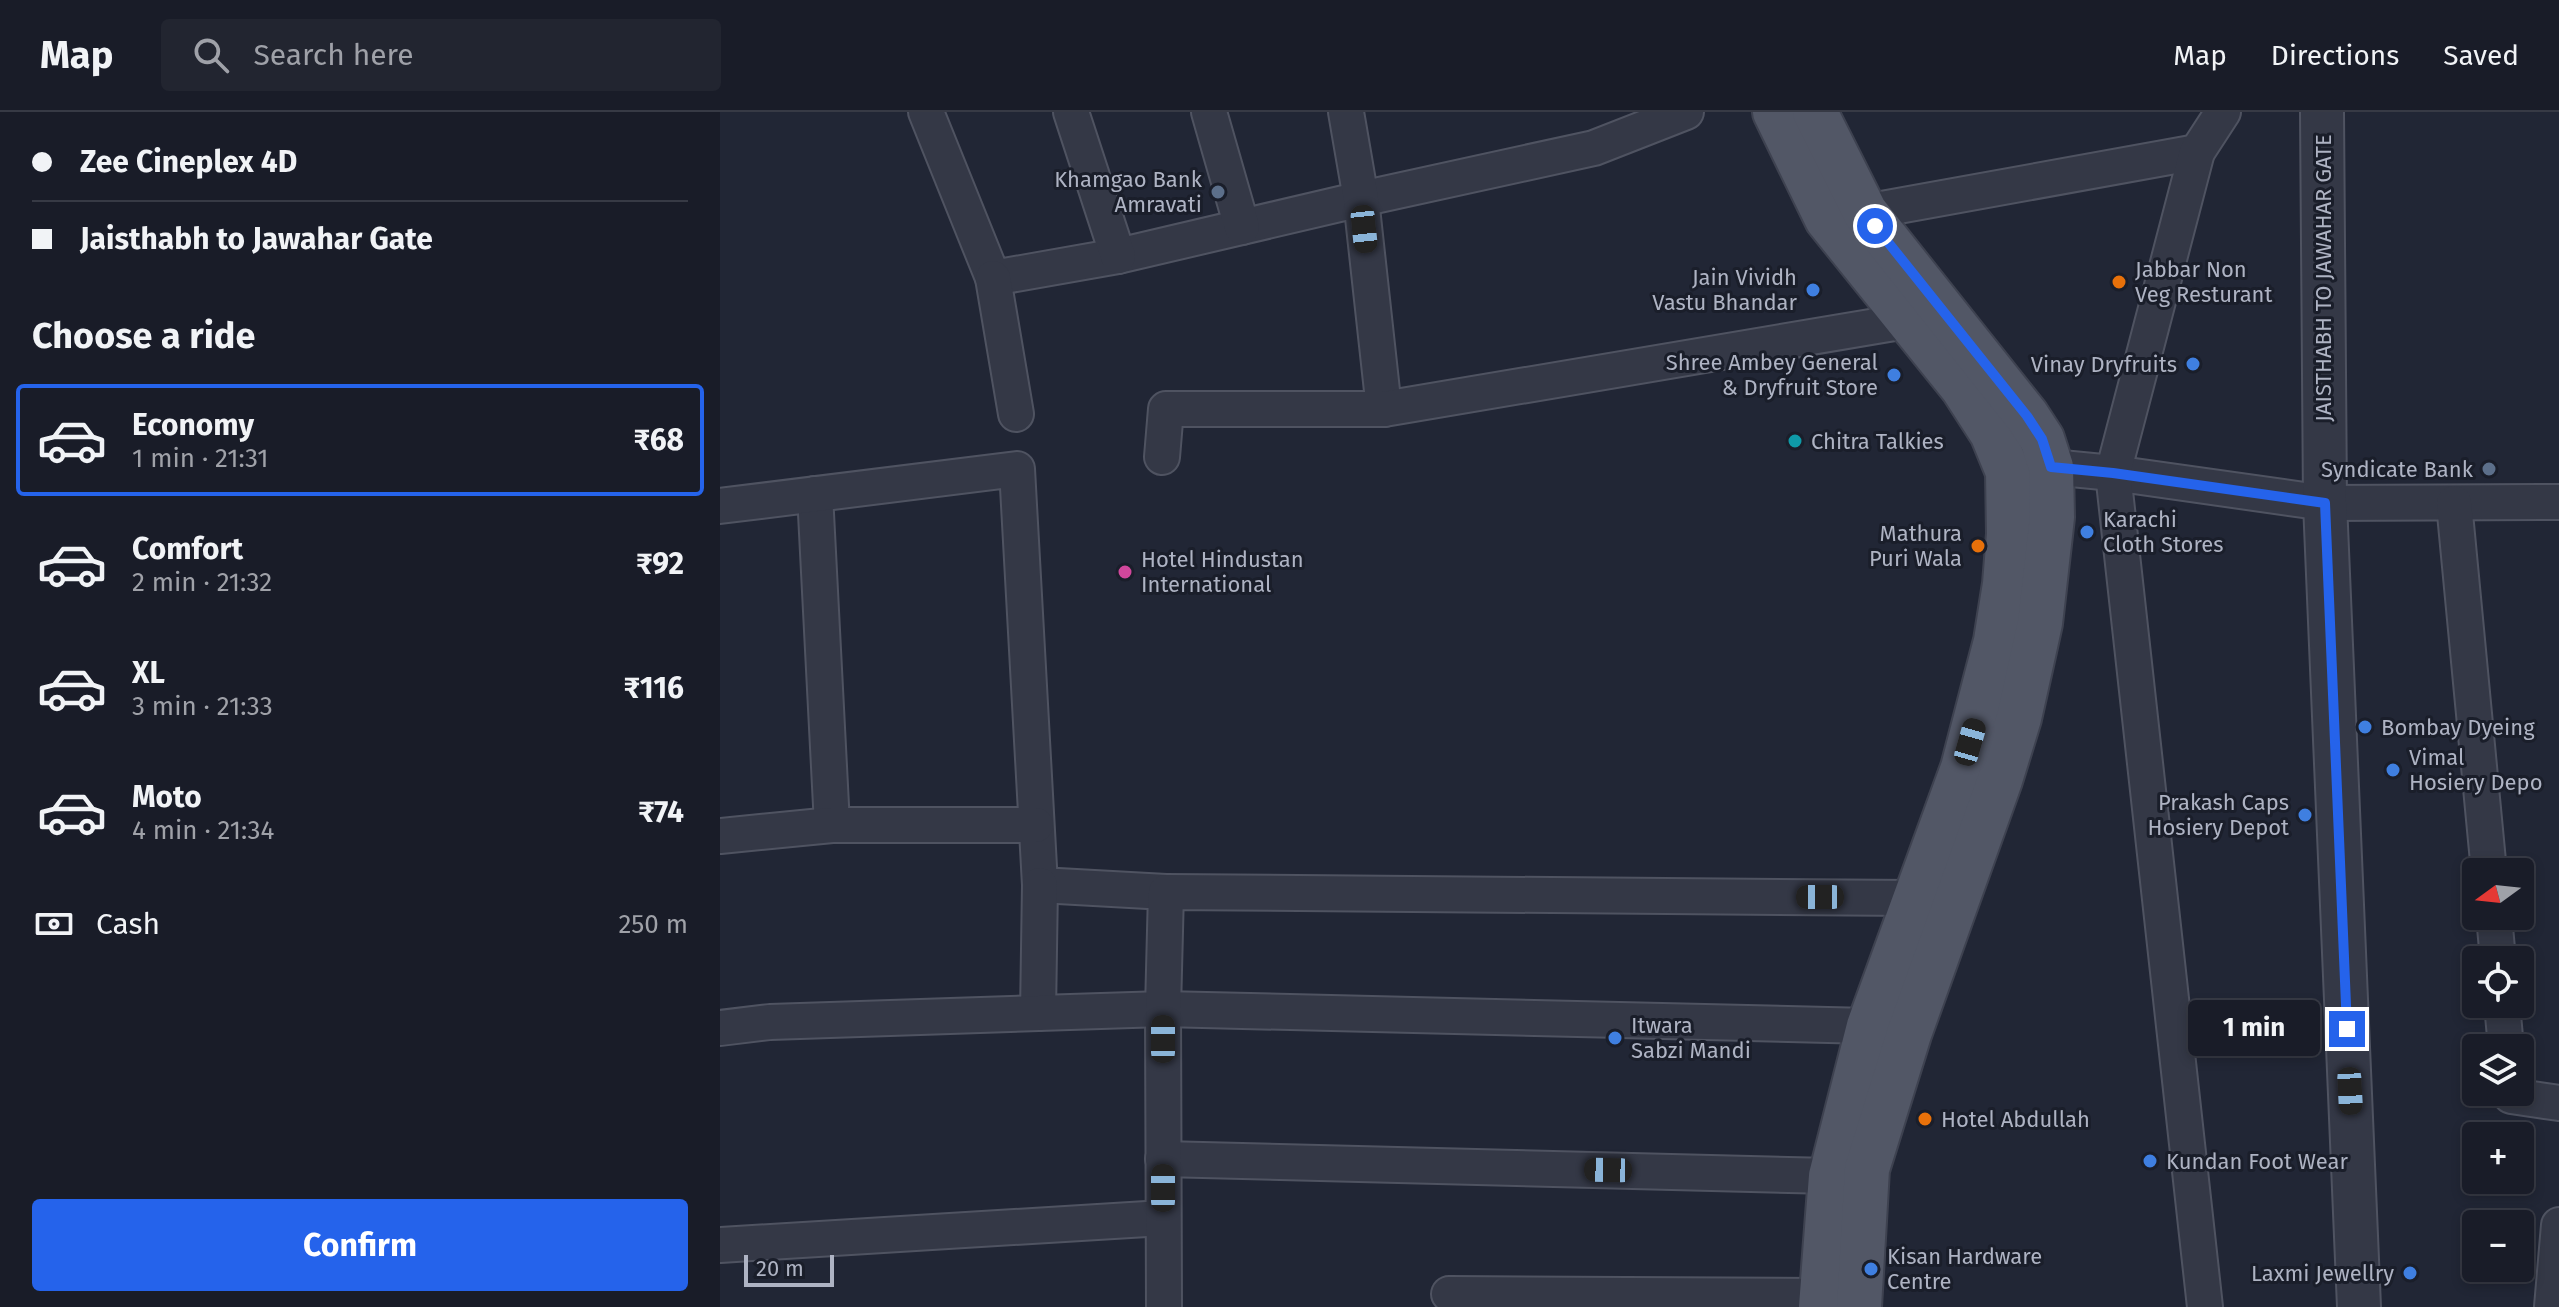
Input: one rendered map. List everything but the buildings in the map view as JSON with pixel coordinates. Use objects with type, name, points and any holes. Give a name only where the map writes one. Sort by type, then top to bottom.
[{"type":"main road","points":[[1775,112],[1846,215],[1926,318],[2027,416],[2042,439],[2051,467],[2052,517],[2040,623],[2019,718],[2000,780],[1889,1030],[1831,1176],[1833,1303]]},
{"type":"main road","points":[[1815,112],[1846,215]]},
{"type":"main road","points":[[1833,1303],[1867,1169],[1914,898],[1963,768],[1996,641],[2008,547],[2008,472],[1992,433],[1963,388],[1926,318]]},
{"type":"street","points":[[926,112],[993,278],[1016,414]]},
{"type":"street","points":[[1071,112],[1118,256]]},
{"type":"street","points":[[1209,112],[1242,227]]},
{"type":"street","points":[[1346,112],[1361,199],[1384,409]]},
{"type":"street","points":[[993,278],[1118,256],[1594,148],[1686,112]]},
{"type":"street","points":[[2205,1307],[2113,473],[2197,152],[2223,112]]},
{"type":"street","name":"JAISTHABH TO JAWAHAR GATE","points":[[2322,112],[2325,503],[2359,1307]]},
{"type":"street","points":[[1846,215],[2197,152]]},
{"type":"street","points":[[1162,457],[1166,409],[1384,409],[1926,318]]},
{"type":"street","points":[[2008,472],[2051,467],[2113,473],[2325,503],[2559,502]]},
{"type":"street","points":[[720,506],[1017,469],[1040,885],[1038,1013]]},
{"type":"street","points":[[815,494],[832,825]]},
{"type":"street","points":[[2454,503],[2488,858]]},
{"type":"street","points":[[720,836],[832,825],[1036,825]]},
{"type":"street","points":[[1040,885],[1166,892],[1914,898]]},
{"type":"street","points":[[1164,1307],[1163,1009],[1166,892]]},
{"type":"street","points":[[720,1028],[770,1022],[1163,1009],[1889,1030]]},
{"type":"street","points":[[2534,1099],[2559,1103]]},
{"type":"street","points":[[1163,1159],[1831,1176]]},
{"type":"street","points":[[720,1245],[1163,1218]]},
{"type":"street","points":[[2552,1307],[2559,1225]]},
{"type":"street","points":[[1449,1294],[1833,1303]]},
{"type":"place","name":"Khamgao Bank Amravati","points":[[1218,192]]},
{"type":"place","name":"Jabbar Non Veg Resturant","points":[[2119,282]]},
{"type":"place","name":"Jain Vividh Vastu Bhandar","points":[[1813,290]]},
{"type":"place","name":"Vinay Dryfruits","points":[[2193,364]]},
{"type":"place","name":"Shree Ambey General & Dryfruit Store","points":[[1894,375]]},
{"type":"place","name":"Chitra Talkies","points":[[1795,441]]},
{"type":"place","name":"Syndicate Bank","points":[[2489,469]]},
{"type":"place","name":"Karachi Cloth Stores","points":[[2087,532]]},
{"type":"place","name":"Mathura Puri Wala","points":[[1978,546]]},
{"type":"place","name":"Hotel Hindustan International","points":[[1125,572]]},
{"type":"place","name":"Bombay Dyeing","points":[[2365,727]]},
{"type":"place","name":"Vimal Hosiery Depo","points":[[2393,770]]},
{"type":"place","name":"Prakash Caps Hosiery Depot","points":[[2305,815]]},
{"type":"place","name":"Itwara Sabzi Mandi","points":[[1615,1038]]},
{"type":"place","name":"Hotel Abdullah","points":[[1925,1119]]},
{"type":"place","name":"Kundan Foot Wear","points":[[2150,1161]]},
{"type":"place","name":"Kisan Hardware Centre","points":[[1871,1269]]},
{"type":"place","name":"Laxmi Jewellry","points":[[2410,1273]]},
{"type":"route","points":[[1875,226],[2027,416],[2042,439],[2051,467],[2325,503],[2347,1029]]}]
